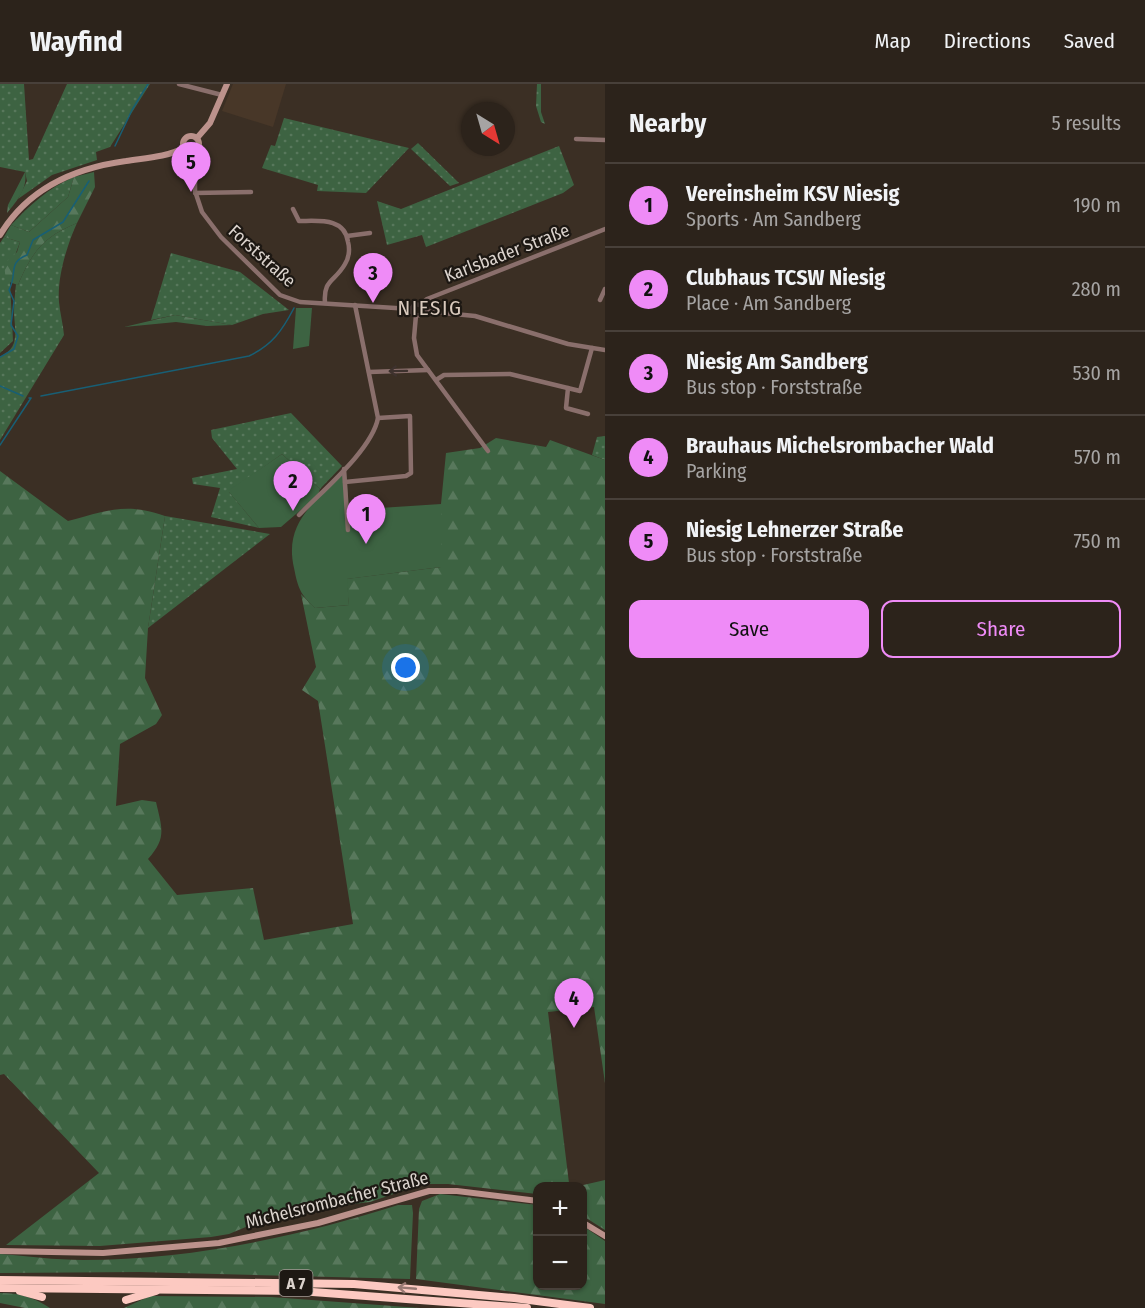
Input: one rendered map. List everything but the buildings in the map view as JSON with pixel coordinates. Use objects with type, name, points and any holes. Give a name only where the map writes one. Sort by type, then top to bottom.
[{"type":"highway","name":"A 7","points":[[0,1285],[354,1284],[514,1298],[590,1308]]},
{"type":"highway","name":"A 7","points":[[0,1285],[361,1294],[527,1308]]},
{"type":"highway","points":[[0,1285],[42,1297]]},
{"type":"highway","points":[[126,1300],[165,1288]]},
{"type":"main road","points":[[197,138],[210,123],[227,84]]},
{"type":"main road","points":[[184,148],[186,138],[193,136],[197,138]]},
{"type":"main road","points":[[184,148],[195,152],[199,146],[197,138]]},
{"type":"main road","points":[[0,235],[28,200],[61,179],[89,168],[165,155],[184,148]]},
{"type":"main road","name":"Michelsrombacher Straße","points":[[0,1251],[103,1253],[219,1243],[318,1223],[429,1191],[457,1191],[533,1200]]},
{"type":"main road","points":[[587,1225],[605,1236]]},
{"type":"street","points":[[179,84],[222,95]]},
{"type":"street","points":[[576,139],[605,140]]},
{"type":"street","name":"Forststraße","points":[[195,152],[195,193],[198,206],[212,228],[272,289],[295,301],[411,309]]},
{"type":"street","points":[[195,193],[251,192]]},
{"type":"street","points":[[292,209],[299,221],[333,222],[343,228],[347,236],[347,260],[325,287],[325,303]]},
{"type":"street","name":"Karlsbader Straße","points":[[422,308],[427,299],[605,229]]},
{"type":"street","points":[[347,236],[370,233]]},
{"type":"street","points":[[600,300],[605,289]]},
{"type":"street","points":[[299,515],[370,437],[378,418],[355,305]]},
{"type":"street","points":[[416,315],[411,309],[414,305],[476,316],[568,344],[605,350]]},
{"type":"street","points":[[422,308],[416,315],[415,350],[488,451]]},
{"type":"street","points":[[436,380],[444,375],[500,373],[580,391],[592,348]]},
{"type":"street","points":[[369,372],[428,370]]},
{"type":"street","points":[[568,388],[566,408],[588,414]]},
{"type":"street","points":[[345,482],[410,475],[410,416],[378,418]]},
{"type":"street","points":[[344,468],[348,530]]},
{"type":"shaded area","points":[[233,84],[286,84],[273,127],[222,111]]},
{"type":"green space","points":[[0,84],[24,84],[29,160],[33,159],[67,84],[150,84],[110,147],[96,152],[97,160],[52,175],[18,199],[27,181],[25,172],[0,167]]},
{"type":"green space","points":[[537,84],[541,84],[541,112],[545,124],[541,122],[536,106]]},
{"type":"green space","points":[[284,118],[409,148],[366,193],[317,191],[318,185],[262,168],[271,145],[275,146]]},
{"type":"green space","points":[[418,143],[459,183],[450,186],[411,149]]},
{"type":"green space","points":[[559,146],[574,185],[563,193],[426,247],[422,235],[387,245],[377,201],[401,209]]},
{"type":"green space","points":[[25,172],[23,189],[7,213],[8,205]]},
{"type":"green space","points":[[94,172],[95,187],[77,223],[55,234],[40,247],[28,263],[18,285],[6,281],[4,264],[17,252],[20,242],[4,237],[11,225],[29,232],[68,197],[74,177]]},
{"type":"green space","points":[[74,177],[68,197],[29,232],[11,225],[40,198],[56,186]]},
{"type":"green space","points":[[77,223],[61,272],[59,302],[64,335],[0,440],[0,357],[11,349],[15,339],[16,284],[18,285],[28,263],[47,240]]},
{"type":"green space","points":[[4,237],[20,242],[6,280],[10,282],[13,341],[0,353],[0,243]]},
{"type":"green space","points":[[171,253],[240,272],[289,310],[263,314],[232,325],[175,315],[151,320]]},
{"type":"green space","points":[[296,308],[312,308],[309,346],[293,349]]},
{"type":"green space","points":[[175,315],[232,325],[207,326],[176,322],[124,327]]},
{"type":"green space","points":[[291,413],[342,466],[320,489],[282,454],[229,492],[259,528],[211,517],[220,488],[193,484],[192,478],[237,469],[212,438],[211,430]]},
{"type":"green space","points":[[605,436],[605,460],[592,455],[597,437]]},
{"type":"green space","points":[[496,438],[546,447],[550,440],[605,460],[605,1083],[594,1007],[548,1012],[569,1182],[533,1182],[533,1194],[448,1184],[423,1184],[370,1202],[279,1213],[229,1234],[211,1237],[100,1246],[6,1245],[99,1173],[4,1074],[0,1075],[0,471],[68,521],[116,509],[139,509],[165,516],[148,628],[145,678],[162,715],[156,724],[120,744],[116,806],[142,800],[156,802],[161,832],[158,845],[148,859],[177,895],[253,888],[264,940],[353,924],[318,701],[302,690],[316,667],[301,594],[315,608],[349,605],[346,579],[441,567],[441,504],[446,453],[480,448]]},
{"type":"green space","points":[[282,454],[320,489],[318,495],[281,527],[259,528],[228,491]]},
{"type":"green space","points":[[346,472],[349,510],[441,504],[441,567],[347,579],[349,605],[315,608],[298,586],[292,553],[293,539],[302,517],[338,476]]},
{"type":"green space","points":[[165,516],[270,534],[148,628]]},
{"type":"green space","points":[[605,1180],[605,1230],[587,1219],[587,1184]]},
{"type":"green space","points":[[440,1194],[533,1205],[533,1290],[587,1290],[587,1229],[605,1241],[605,1304],[416,1279],[419,1209],[422,1201]]},
{"type":"green space","points":[[398,1205],[412,1205],[410,1279],[140,1272],[0,1273],[0,1254],[83,1260],[163,1256],[282,1236]]},
{"type":"green space","points":[[0,1293],[26,1296],[50,1308],[25,1308],[0,1303]]},
{"type":"green space","points":[[150,1296],[271,1297],[420,1308],[124,1308]]},
{"type":"waterway","points":[[115,146],[132,110],[148,84]]},
{"type":"waterway","points":[[0,357],[14,349],[18,336],[11,325],[14,301],[9,290],[17,261],[27,255],[33,240],[63,222],[89,181]]},
{"type":"waterway","points":[[41,396],[249,356],[276,336],[294,308]]},
{"type":"waterway","points":[[0,386],[23,396]]},
{"type":"waterway","points":[[0,445],[31,398],[29,398]]},
{"type":"place","name":"Niesig Lehnerzer Straße","points":[[191,192]]},
{"type":"place","name":"Niesig Am Sandberg","points":[[373,303]]},
{"type":"place","name":"Clubhaus TCSW Niesig","points":[[293,511]]},
{"type":"place","name":"Vereinsheim KSV Niesig","points":[[366,544]]},
{"type":"place","name":"Brauhaus Michelsrombacher Wald","points":[[574,1028]]},
{"type":"district","name":"NIESIG","points":[[430,308]]}]
